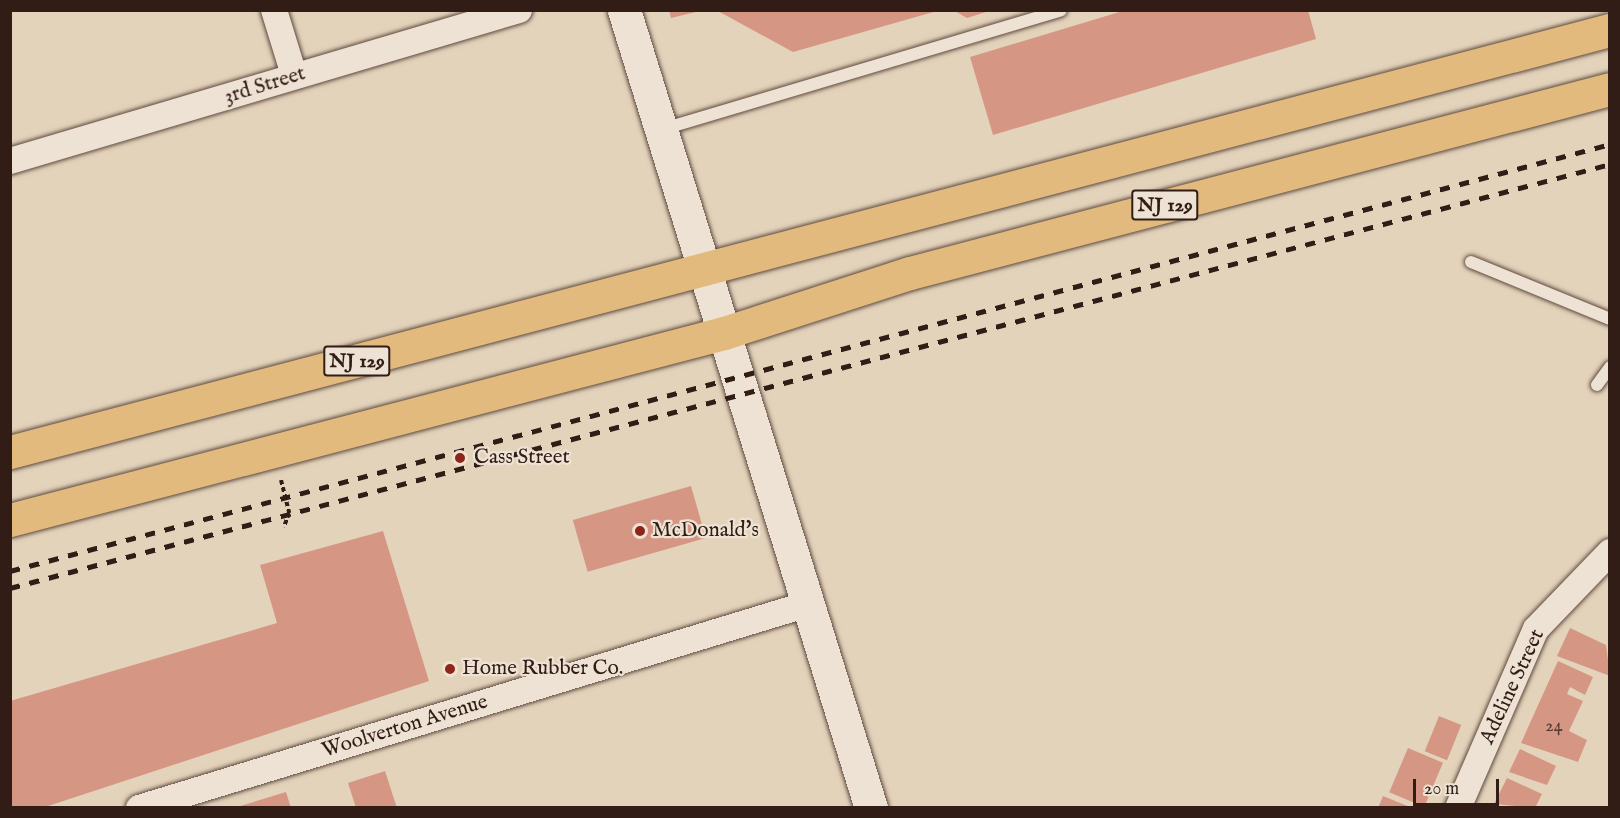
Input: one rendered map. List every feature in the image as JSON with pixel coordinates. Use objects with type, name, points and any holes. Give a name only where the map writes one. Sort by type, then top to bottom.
[{"type":"highway","name":"NJ 129","points":[[10,452],[704,271],[1610,30]]},
{"type":"highway","name":"NJ 129","points":[[10,520],[724,333],[921,270],[1610,89]]},
{"type":"street","points":[[274,10],[294,75]]},
{"type":"street","name":"3rd Street","points":[[10,161],[519,10]]},
{"type":"street","points":[[624,10],[659,130],[871,807]]},
{"type":"street","name":"Adeline Street","points":[[1458,807],[1536,629],[1610,552]]},
{"type":"street","name":"Woolverton Avenue","points":[[139,807],[179,802],[808,604]]},
{"type":"lane","points":[[659,130],[1061,10]]},
{"type":"lane","points":[[1472,262],[1610,319]]},
{"type":"lane","points":[[1597,385],[1610,367]]},
{"type":"path","points":[[281,479],[289,513],[284,527]]},
{"type":"building","points":[[669,10],[700,10],[700,11],[671,18]]},
{"type":"building","points":[[716,10],[937,10],[937,11],[793,52]]},
{"type":"building","points":[[953,10],[989,10],[989,11],[967,18]]},
{"type":"building","points":[[1126,10],[1308,10],[1316,39],[993,135],[970,57]]},
{"type":"building","name":"McDonald's","points":[[691,486],[706,538],[588,572],[573,520]]},
{"type":"building","points":[[383,531],[429,681],[42,808],[10,808],[10,701],[277,623],[260,565]]},
{"type":"building","points":[[1570,628],[1606,645],[1610,676],[1557,656]]},
{"type":"building","points":[[1558,661],[1593,677],[1585,695],[1570,687],[1567,694],[1583,701],[1569,731],[1587,740],[1578,762],[1521,743]]},
{"type":"building","points":[[1439,716],[1461,725],[1447,760],[1425,751]]},
{"type":"building","points":[[1408,748],[1443,763],[1424,807],[1389,792]]},
{"type":"building","points":[[1520,749],[1556,766],[1547,785],[1509,772]]},
{"type":"building","points":[[385,771],[397,808],[356,808],[348,783]]},
{"type":"building","points":[[1507,778],[1542,794],[1535,808],[1494,804]]},
{"type":"building","points":[[286,792],[291,808],[237,808],[237,807]]},
{"type":"building","points":[[1383,796],[1410,807],[1410,808],[1378,808]]},
{"type":"railway","points":[[10,571],[1610,144]]},
{"type":"railway","points":[[10,588],[1610,164]]},
{"type":"place","name":"Cass Street","points":[[460,458]]},
{"type":"place","name":"McDonald's","points":[[640,531]]},
{"type":"place","name":"Home Rubber Co.","points":[[450,669]]}]
